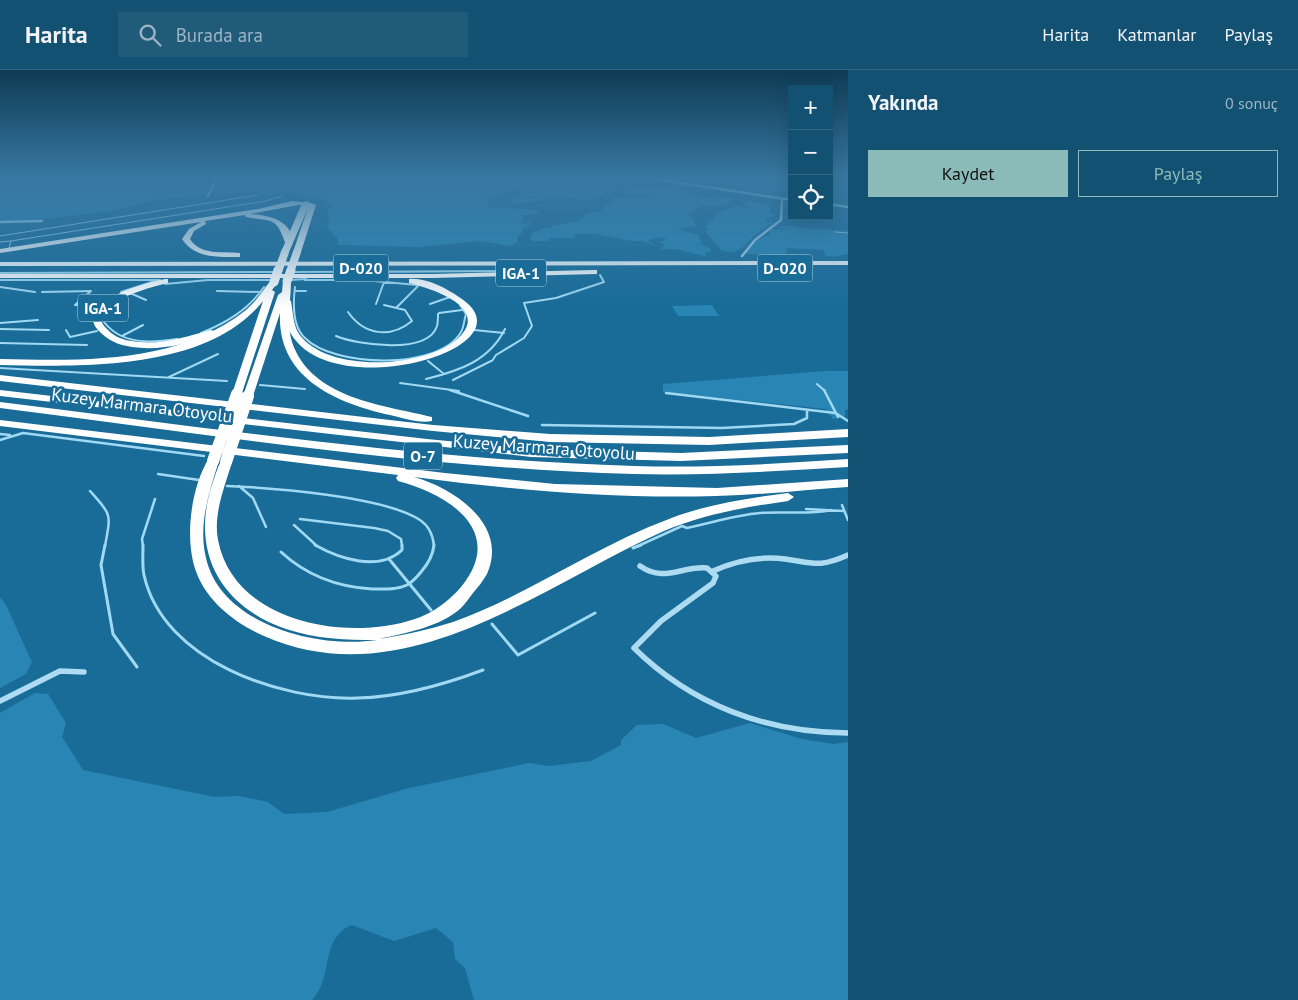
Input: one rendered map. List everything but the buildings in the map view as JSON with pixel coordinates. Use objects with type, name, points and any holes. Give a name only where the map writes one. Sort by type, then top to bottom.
[{"type":"highway","points":[[0,252],[182,221]]},
{"type":"highway","points":[[209,221],[194,228],[186,237],[189,245],[199,250],[221,255],[244,255]]},
{"type":"highway","points":[[273,221],[283,226],[287,231],[287,248]]},
{"type":"highway","points":[[242,395],[270,279],[287,248],[298,221]]},
{"type":"highway","points":[[308,221],[287,281],[242,395],[220,462],[200,504],[196,536],[196,554],[209,585],[225,603],[242,617],[267,631],[307,644],[344,648],[374,648],[438,634],[495,610],[660,527],[696,515],[742,504],[848,487]]},
{"type":"highway","points":[[253,255],[267,256]]},
{"type":"highway","points":[[0,257],[267,256],[711,263]]},
{"type":"highway","name":"D-020","points":[[0,264],[848,263]]},
{"type":"highway","name":"IGA-1","points":[[270,279],[263,299],[240,318],[199,337],[154,345],[126,342],[111,337],[102,330],[98,321],[100,312],[111,300],[145,285],[185,279],[440,276],[721,268]]},
{"type":"highway","name":"D-020","points":[[0,269],[848,268]]},
{"type":"highway","name":"IGA-1","points":[[0,276],[270,279]]},
{"type":"highway","points":[[287,299],[293,330],[302,343],[328,357],[356,364],[386,365],[428,358],[459,343],[471,327],[471,313],[465,304],[455,296],[438,288],[405,280],[320,276]]},
{"type":"highway","points":[[287,281],[286,342],[297,364],[316,380],[350,399],[398,414],[460,422],[605,435],[708,436],[848,433]]},
{"type":"highway","points":[[0,362],[78,363],[135,358],[194,342],[223,329],[240,318]]},
{"type":"highway","points":[[0,378],[442,429],[541,438],[689,441],[848,433]]},
{"type":"highway","name":"Kuzey Marmara Otoyolu","points":[[0,393],[410,442],[531,452],[681,457],[848,449]]},
{"type":"highway","name":"Kuzey Marmara Otoyolu","points":[[0,405],[415,455],[547,467],[634,470],[729,470],[848,463]]},
{"type":"highway","points":[[0,423],[445,477],[580,490],[709,492],[848,483]]},
{"type":"highway","points":[[146,442],[174,448],[374,473],[405,479],[433,488],[458,502],[476,522],[484,543],[482,568],[472,588],[461,601],[426,621],[408,627],[356,634],[304,628],[279,619],[245,600],[228,583],[213,551],[211,538],[220,462]]},
{"type":"street","points":[[0,222],[25,221]]},
{"type":"street","points":[[742,256],[759,234],[779,221]]},
{"type":"street","points":[[640,566],[649,572],[662,575],[701,568],[713,571],[721,566],[750,560],[786,560],[815,565],[827,564],[848,555]]},
{"type":"street","points":[[713,571],[716,576],[713,583],[661,621],[634,648],[648,664],[661,673],[690,692],[723,708],[752,718],[806,732],[848,733]]},
{"type":"street","points":[[0,701],[60,671],[84,672]]},
{"type":"shaded area","points":[[522,221],[522,224],[529,222],[532,224],[522,229],[523,232],[517,237],[518,242],[509,246],[481,241],[419,247],[338,245],[338,239],[328,228],[327,224],[330,222]]},
{"type":"shaded area","points":[[694,221],[697,226],[676,229],[699,235],[699,239],[703,242],[699,243],[710,248],[711,252],[705,253],[708,257],[676,249],[661,249],[665,245],[658,241],[666,239],[661,237],[648,240],[656,246],[643,241],[632,241],[596,234],[575,234],[575,238],[550,238],[549,241],[533,241],[530,238],[531,234],[543,228],[573,222]]},
{"type":"shaded area","points":[[707,222],[774,222],[757,233],[737,251],[727,252],[721,250],[706,232],[708,229],[705,226],[709,224]]},
{"type":"shaded area","points":[[792,225],[802,228],[848,231],[848,254],[832,257],[825,255],[824,250],[786,248],[788,251],[784,255],[746,254],[749,245],[769,235],[770,229],[786,230],[778,227]]},
{"type":"shaded area","points":[[712,305],[719,316],[678,316],[672,306]]},
{"type":"shaded area","points":[[826,371],[848,371],[848,409],[845,410],[845,417],[833,419],[826,409],[663,392],[663,384]]},
{"type":"shaded area","points":[[0,597],[6,605],[32,662],[26,674],[0,688]]},
{"type":"shaded area","points":[[35,693],[48,694],[66,723],[62,737],[83,770],[215,797],[239,796],[268,802],[284,814],[327,812],[409,788],[529,763],[549,766],[591,761],[621,745],[621,740],[637,725],[663,724],[696,738],[750,723],[802,739],[833,744],[848,742],[848,1000],[474,1000],[465,968],[455,959],[453,942],[436,928],[394,941],[352,925],[342,931],[335,939],[323,981],[319,991],[312,1000],[0,1000],[0,713]]},
{"type":"waterway","points":[[0,236],[92,221]]},
{"type":"waterway","points":[[11,241],[136,221]]},
{"type":"waterway","points":[[835,232],[848,233]]},
{"type":"waterway","points":[[0,242],[11,241]]},
{"type":"waterway","points":[[9,248],[11,241]]},
{"type":"waterway","points":[[292,272],[533,271],[386,272]]},
{"type":"waterway","points":[[0,273],[274,272]]},
{"type":"waterway","points":[[492,361],[496,355],[524,338],[532,326],[524,303],[556,298],[604,282],[600,275]]},
{"type":"waterway","points":[[290,280],[306,279]]},
{"type":"waterway","points":[[0,280],[160,280]]},
{"type":"waterway","points":[[165,284],[208,280],[272,280]]},
{"type":"waterway","points":[[305,280],[363,280],[417,285]]},
{"type":"waterway","points":[[121,292],[155,281]]},
{"type":"waterway","points":[[376,304],[384,282]]},
{"type":"waterway","points":[[397,307],[419,285]]},
{"type":"waterway","points":[[0,287],[35,292]]},
{"type":"waterway","points":[[260,292],[264,287]]},
{"type":"waterway","points":[[295,287],[294,307],[296,321],[305,338],[319,348],[338,355],[361,359],[409,359],[431,353],[449,345],[463,328],[466,314],[460,305]]},
{"type":"waterway","points":[[42,292],[91,291],[75,305],[100,307]]},
{"type":"waterway","points":[[217,291],[260,292]]},
{"type":"waterway","points":[[295,291],[306,291]]},
{"type":"waterway","points":[[201,333],[236,315],[260,292]]},
{"type":"waterway","points":[[130,293],[146,300]]},
{"type":"waterway","points":[[430,304],[450,297]]},
{"type":"waterway","points":[[111,304],[106,310],[104,322],[119,335],[137,341],[177,339]]},
{"type":"waterway","points":[[348,312],[362,326],[378,332],[395,330],[404,327],[412,321],[405,310],[384,305]]},
{"type":"waterway","points":[[439,313],[462,310]]},
{"type":"waterway","points":[[336,336],[375,344],[407,344],[420,341],[431,335],[437,326],[438,314]]},
{"type":"waterway","points":[[0,323],[38,320]]},
{"type":"waterway","points":[[122,336],[143,325]]},
{"type":"waterway","points":[[0,329],[49,330]]},
{"type":"waterway","points":[[503,333],[505,329]]},
{"type":"waterway","points":[[66,330],[70,337],[97,331]]},
{"type":"waterway","points":[[474,330],[503,333]]},
{"type":"waterway","points":[[444,374],[461,368],[482,357],[491,349],[503,333]]},
{"type":"waterway","points":[[0,343],[87,345]]},
{"type":"waterway","points":[[169,377],[218,354]]},
{"type":"waterway","points":[[428,361],[444,374]]},
{"type":"waterway","points":[[453,380],[491,361]]},
{"type":"waterway","points":[[0,368],[227,381]]},
{"type":"waterway","points":[[426,379],[444,374]]},
{"type":"waterway","points":[[400,383],[459,391]]},
{"type":"waterway","points":[[817,384],[824,390]]},
{"type":"waterway","points":[[260,385],[305,389]]},
{"type":"waterway","points":[[450,390],[528,416]]},
{"type":"waterway","points":[[824,390],[838,417]]},
{"type":"waterway","points":[[666,393],[835,413]]},
{"type":"waterway","points":[[542,425],[722,428],[794,424],[807,418],[807,411]]},
{"type":"waterway","points":[[837,414],[848,421]]},
{"type":"waterway","points":[[0,440],[23,433],[204,456]]},
{"type":"waterway","points":[[0,434],[10,435]]},
{"type":"waterway","points":[[158,474],[199,480]]},
{"type":"waterway","points":[[227,486],[240,487]]},
{"type":"waterway","points":[[240,487],[298,491],[355,499],[381,505],[403,512],[423,522],[430,531],[434,545]]},
{"type":"waterway","points":[[240,487],[253,498],[266,527]]},
{"type":"waterway","points":[[90,491],[108,516],[105,546]]},
{"type":"waterway","points":[[143,546],[142,539],[155,499]]},
{"type":"waterway","points":[[842,505],[848,520]]},
{"type":"waterway","points":[[806,509],[829,510]]},
{"type":"waterway","points":[[638,546],[682,526],[687,528],[733,517],[760,513],[829,510]]},
{"type":"waterway","points":[[829,510],[844,511]]},
{"type":"waterway","points":[[300,519],[388,531],[401,539],[402,546]]},
{"type":"waterway","points":[[294,525],[317,546]]},
{"type":"waterway","points":[[105,545],[101,565],[113,634],[137,667]]},
{"type":"waterway","points":[[409,583],[428,563],[434,545]]},
{"type":"waterway","points":[[633,548],[641,545]]},
{"type":"waterway","points":[[143,546],[144,575],[155,605],[175,631],[200,653],[229,670],[261,683],[295,692],[327,697],[358,698],[406,693],[453,681],[483,670]]},
{"type":"waterway","points":[[317,546],[347,559],[371,562],[393,557],[402,550],[402,546]]},
{"type":"waterway","points":[[281,552],[312,574],[347,586],[390,589],[399,588],[409,583]]},
{"type":"waterway","points":[[389,559],[409,583]]},
{"type":"waterway","points":[[409,583],[431,610]]},
{"type":"waterway","points":[[492,624],[518,655],[595,613]]}]
